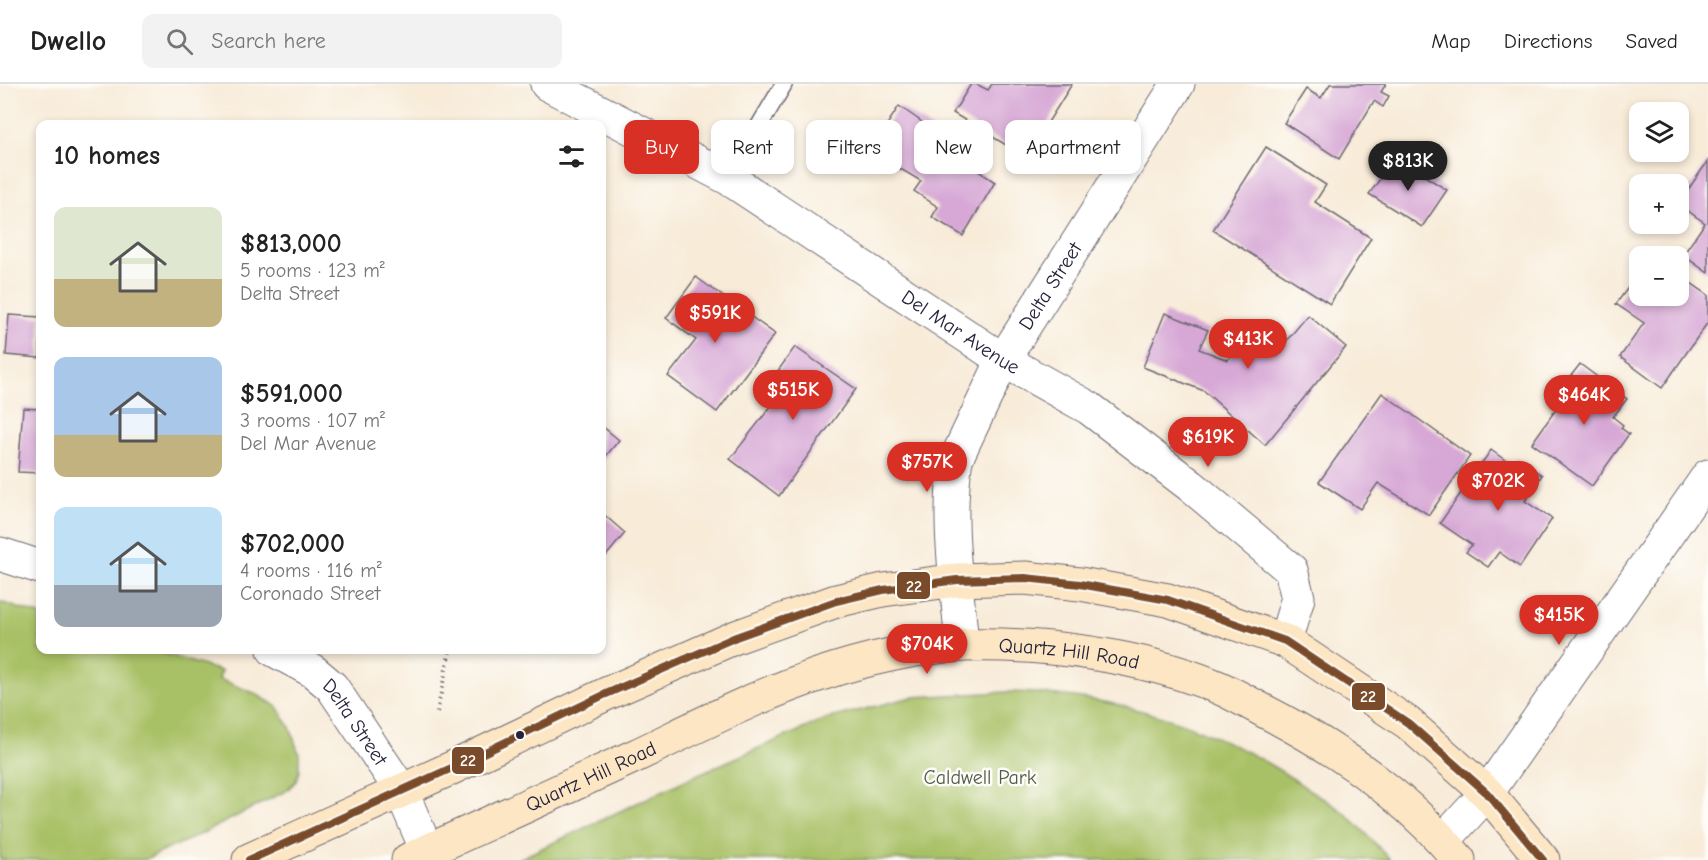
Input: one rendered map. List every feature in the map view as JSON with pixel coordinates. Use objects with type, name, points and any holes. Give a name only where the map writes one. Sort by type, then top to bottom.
[{"type":"main road","points":[[249,860],[606,694],[736,637],[836,601],[883,590],[957,580],[1025,578],[1080,584],[1168,600],[1285,641],[1408,723],[1487,793],[1542,860]]},
{"type":"main road","name":"Quartz Hill Road","points":[[417,856],[748,703],[821,674],[882,658],[962,645],[1029,647],[1112,657],[1173,671],[1217,686],[1295,727],[1349,760],[1416,815],[1451,851]]},
{"type":"street","name":"Del Mar Avenue","points":[[547,84],[728,178],[1003,360],[1089,408],[1191,486],[1291,570],[1298,598],[1285,641]]},
{"type":"street","name":"Delta Street","points":[[962,645],[952,510],[956,459],[1003,360],[1178,84]]},
{"type":"street","points":[[1451,851],[1487,793],[1708,476]]},
{"type":"street","points":[[0,554],[36,566]]},
{"type":"street","name":"Delta Street","points":[[281,654],[313,671],[332,687],[401,790],[417,856]]},
{"type":"lane","points":[[728,178],[784,84]]},
{"type":"path","points":[[437,712],[449,654]]},
{"type":"green space","points":[[0,602],[36,614],[36,654],[166,654],[221,671],[219,679],[254,693],[271,703],[278,708],[290,727],[299,754],[299,771],[296,781],[286,791],[201,834],[144,860],[0,860]]},
{"type":"green space","name":"Caldwell Park","points":[[1006,692],[1086,699],[1126,707],[1202,731],[1274,767],[1334,806],[1360,827],[1390,860],[517,860],[694,776],[826,719],[912,697]]},
{"type":"building","points":[[971,84],[988,90],[992,84],[1072,84],[1049,120],[1005,120],[1005,144],[993,137],[993,120],[965,120],[953,113]]},
{"type":"building","points":[[1330,84],[1386,84],[1381,92],[1389,96],[1383,107],[1374,101],[1339,159],[1284,123],[1306,89],[1321,98]]},
{"type":"building","points":[[899,106],[919,120],[914,120],[914,174],[983,174],[995,182],[963,236],[932,217],[938,207],[914,191],[921,181],[902,170],[902,120],[890,120]]},
{"type":"building","points":[[1266,147],[1326,185],[1315,202],[1371,238],[1330,304],[1213,230]]},
{"type":"building","points":[[1393,156],[1447,190],[1422,227],[1369,194]]},
{"type":"building","points":[[1708,161],[1708,273],[1689,259],[1689,246],[1705,223],[1689,212],[1689,188]]},
{"type":"building","points":[[696,277],[775,334],[717,412],[668,376],[696,340],[666,318]]},
{"type":"building","points":[[1689,282],[1708,295],[1708,322],[1662,388],[1620,357],[1644,323],[1616,304],[1629,286],[1629,306],[1689,306]]},
{"type":"building","points":[[1165,313],[1208,330],[1199,349],[1228,360],[1256,324],[1283,345],[1308,315],[1346,347],[1265,445],[1204,391],[1143,367]]},
{"type":"building","points":[[9,315],[36,317],[36,358],[6,355]]},
{"type":"building","points":[[795,347],[856,389],[779,496],[730,459],[779,396],[767,386]]},
{"type":"building","points":[[1580,364],[1627,399],[1613,417],[1629,434],[1592,486],[1532,443],[1567,394],[1560,390]]},
{"type":"building","points":[[1382,393],[1470,456],[1429,515],[1378,483],[1360,509],[1319,482]]},
{"type":"building","points":[[23,408],[36,409],[36,473],[18,472]]},
{"type":"building","points":[[606,429],[619,440],[606,456]]},
{"type":"building","points":[[1491,450],[1512,465],[1516,459],[1542,475],[1525,501],[1552,519],[1520,567],[1499,552],[1488,567],[1466,552],[1472,545],[1440,523]]},
{"type":"building","points":[[606,516],[625,533],[606,556]]},
{"type":"transit line","name":"22","points":[[249,860],[454,767],[606,694],[736,637],[836,601],[883,590],[957,580],[1025,578],[1080,584],[1168,600],[1285,641],[1408,723],[1487,793],[1543,860]]}]
